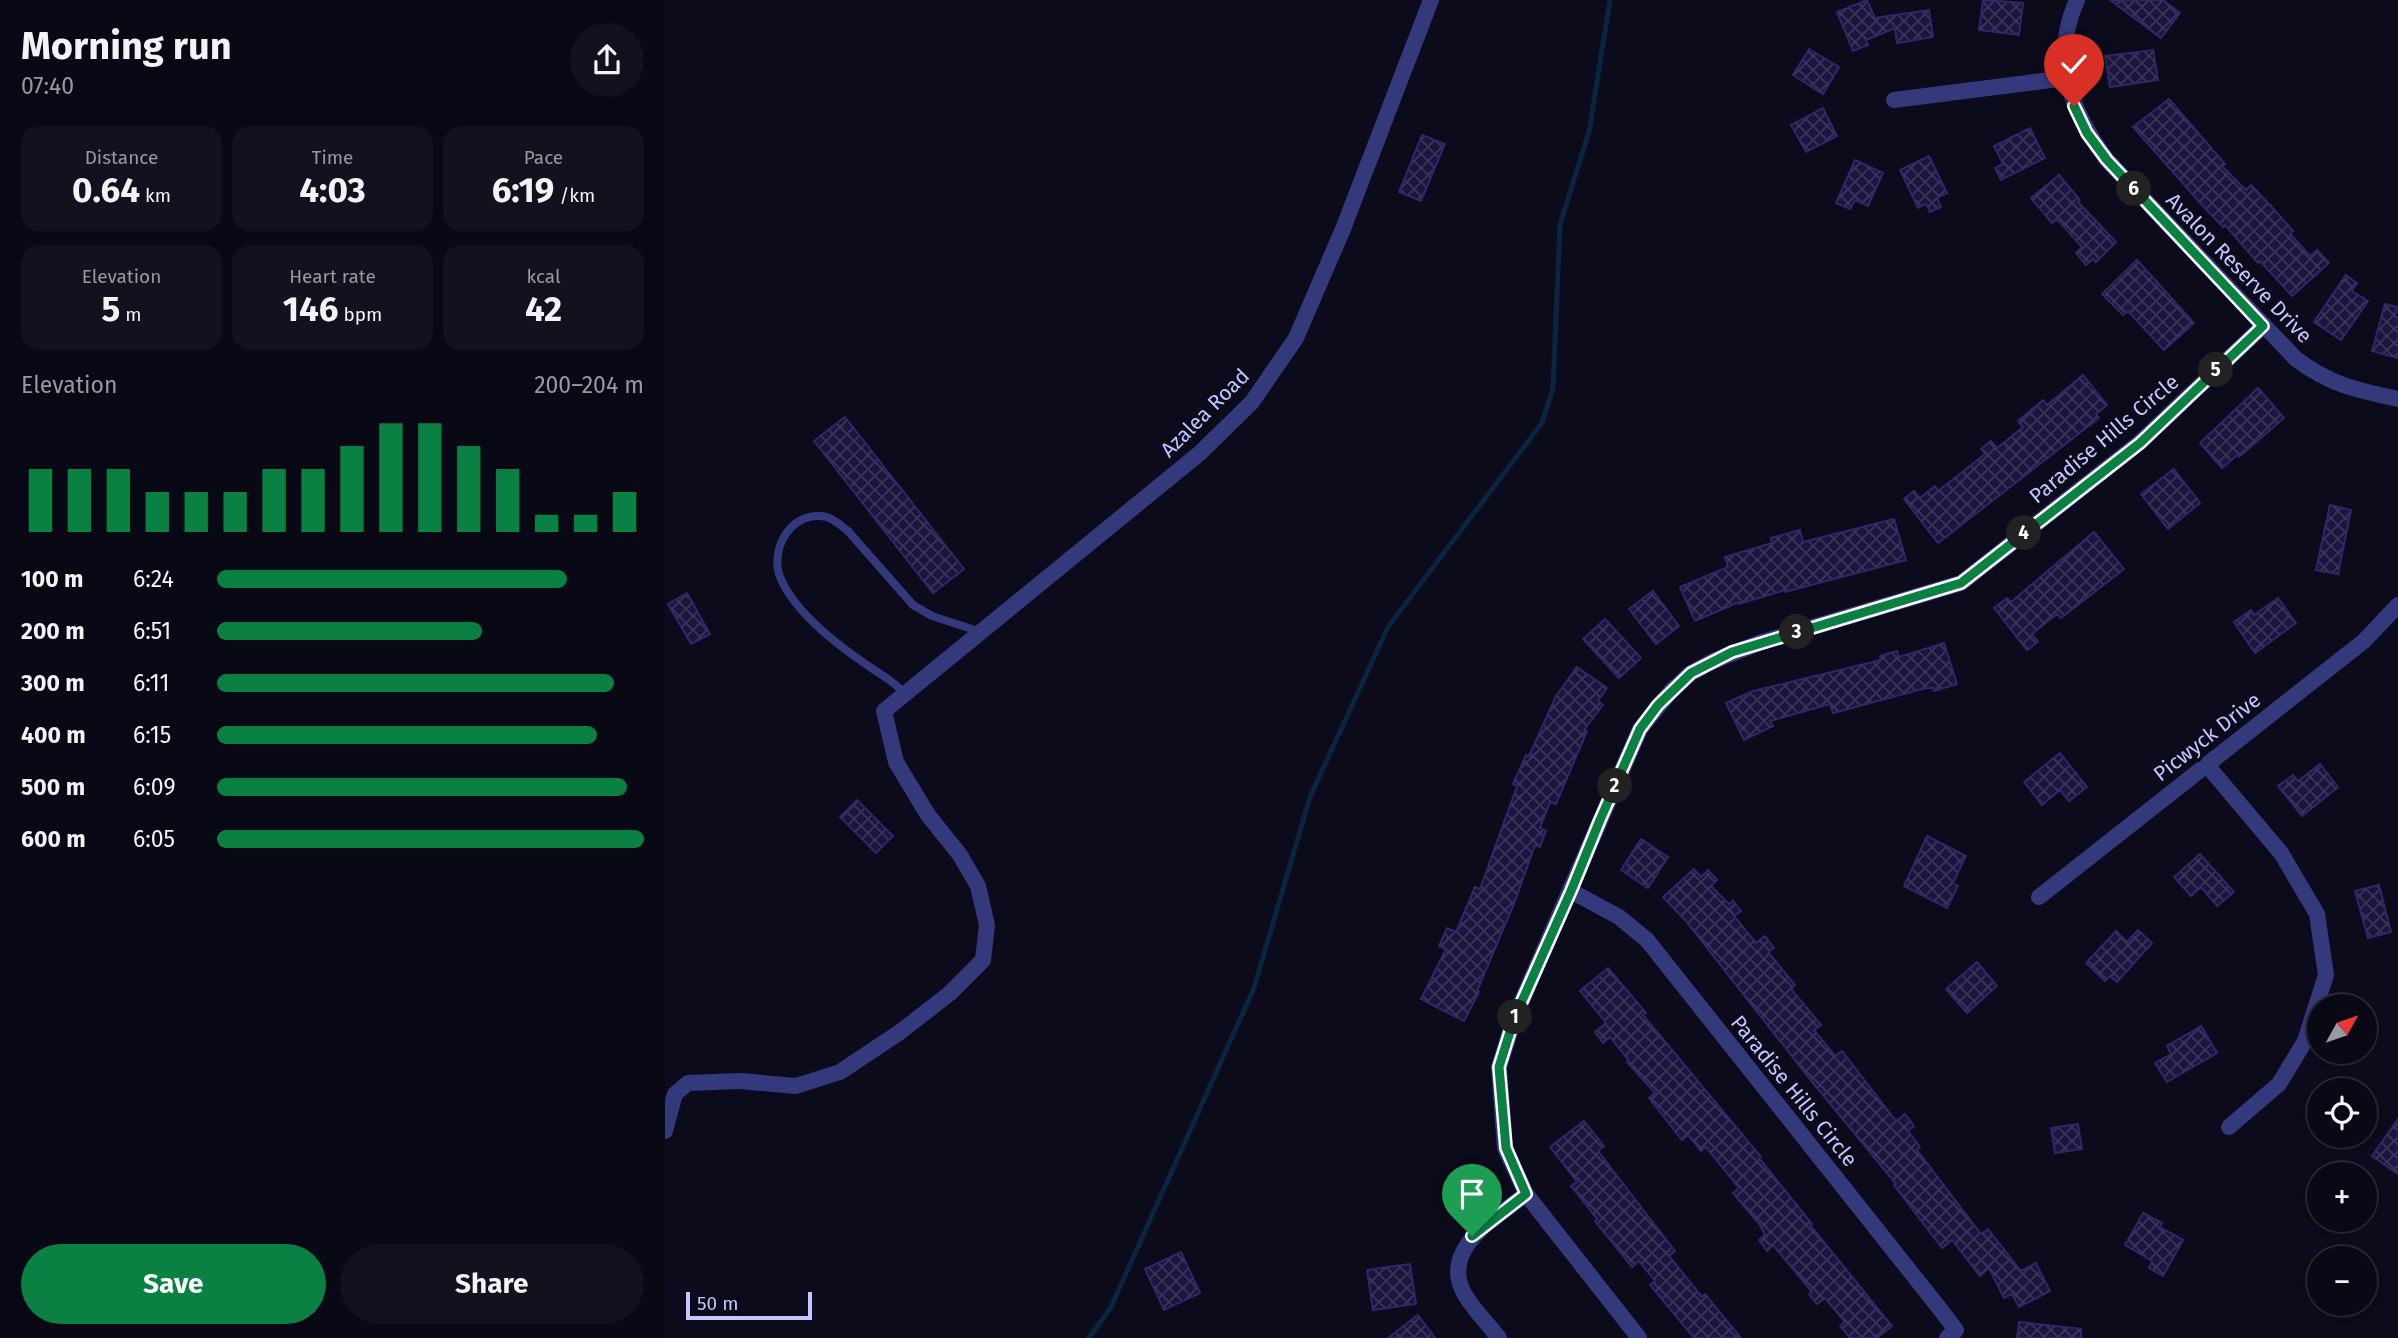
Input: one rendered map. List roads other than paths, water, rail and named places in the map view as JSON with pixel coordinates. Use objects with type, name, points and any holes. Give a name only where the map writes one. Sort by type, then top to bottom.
[{"type":"street","name":"Azalea Road","points":[[665,1131],[675,1094],[688,1083],[740,1081],[796,1086],[840,1072],[950,994],[983,960],[987,925],[978,886],[960,855],[928,815],[896,762],[884,711],[1200,453],[1252,402],[1296,338],[1343,229],[1431,0]]},
{"type":"street","name":"Avalon Reserve Drive","points":[[2077,0],[2067,37],[2066,78],[2074,106],[2087,133],[2107,160],[2296,359],[2318,375],[2348,388],[2398,399]]},
{"type":"street","points":[[1894,100],[2066,78]]},
{"type":"street","name":"Paradise Hills Circle","points":[[1639,1338],[1526,1194],[1506,1148],[1499,1067],[1514,1019],[1640,729],[1658,705],[1691,673],[1722,657],[1759,643],[1961,583],[2140,443],[2263,326]]},
{"type":"street","name":"Picwyck Drive","points":[[2039,897],[2364,641],[2398,605]]},
{"type":"street","points":[[2206,764],[2281,853],[2317,914],[2326,975],[2305,1041],[2279,1084],[2229,1127]]},
{"type":"street","name":"Paradise Hills Circle","points":[[1571,891],[1619,917],[1647,940],[1956,1330],[1947,1338]]},
{"type":"street","points":[[1499,1338],[1465,1294],[1458,1276],[1461,1253],[1472,1236],[1526,1194]]},
{"type":"lane","points":[[905,694],[893,681],[829,637],[804,613],[788,591],[780,576],[777,561],[778,547],[791,527],[811,517],[822,515],[837,522],[913,605],[932,616],[981,632]]},
{"type":"waterway","points":[[1089,1338],[1111,1307],[1254,988],[1310,797],[1388,627],[1542,423],[1553,388],[1560,224],[1589,132],[1610,0]]}]
